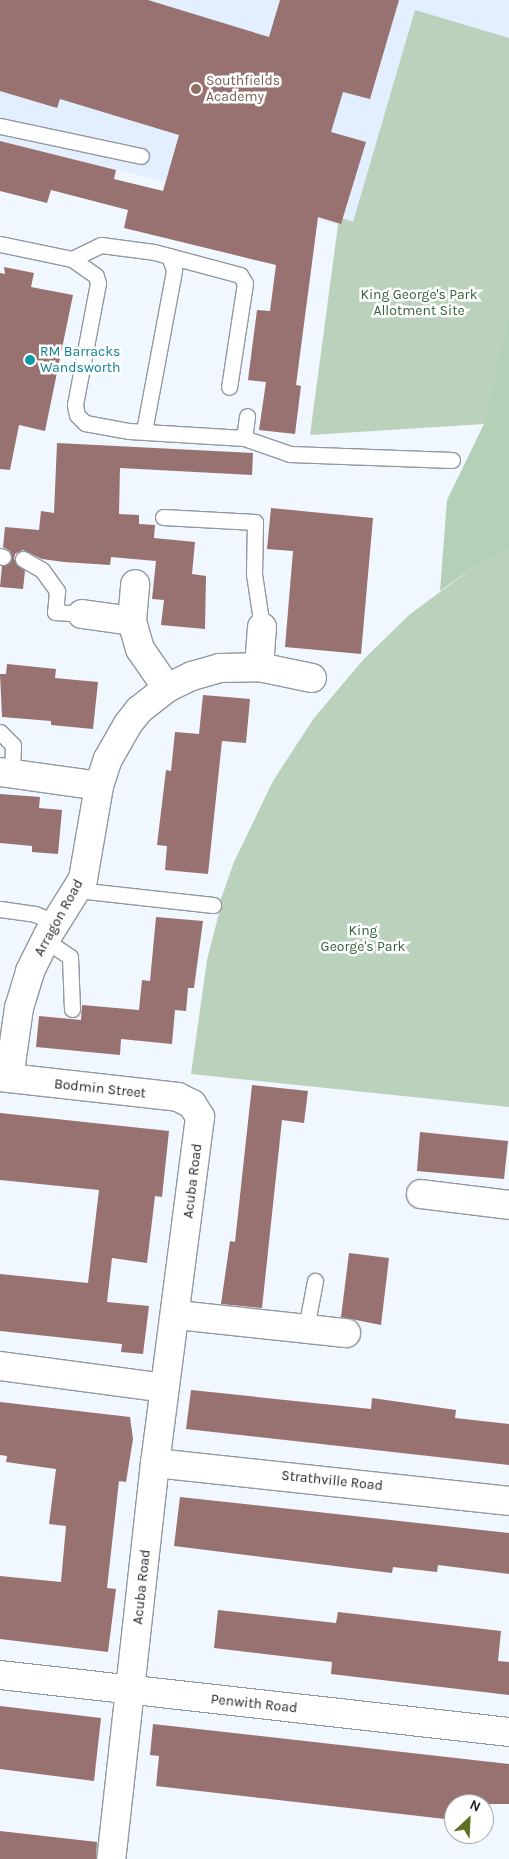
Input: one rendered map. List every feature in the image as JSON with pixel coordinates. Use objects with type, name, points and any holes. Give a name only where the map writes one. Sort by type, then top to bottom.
[{"type":"street","points":[[135,584],[132,620],[140,649],[166,688]]},
{"type":"street","points":[[82,614],[132,620]]},
{"type":"street","points":[[259,668],[262,627]]},
{"type":"street","name":"Arragon Road","points":[[5,1078],[8,1030],[30,971],[83,880],[99,786],[108,759],[138,710],[166,688],[220,668],[259,668],[312,678]]},
{"type":"street","points":[[6,772],[99,786]]},
{"type":"street","name":"Bodmin Street","points":[[5,1078],[178,1098],[196,1108]]},
{"type":"street","name":"Acuba Road","points":[[111,1859],[164,1388],[176,1315],[201,1124],[196,1108]]},
{"type":"street","points":[[421,1194],[509,1205]]},
{"type":"street","points":[[176,1315],[346,1333]]},
{"type":"street","points":[[0,1366],[164,1388]]},
{"type":"street","name":"Strathville Road","points":[[155,1463],[509,1501]]},
{"type":"street","name":"Penwith Road","points":[[0,1675],[509,1732]]},
{"type":"lane","points":[[0,126],[141,156]]},
{"type":"lane","points":[[0,244],[72,258],[96,276],[98,283],[75,405],[78,415],[85,423],[144,431],[244,438],[290,454],[452,460]]},
{"type":"lane","points":[[72,258],[101,245],[169,256],[240,274],[245,283],[229,387]]},
{"type":"lane","points":[[144,431],[174,270],[169,256]]},
{"type":"lane","points":[[244,438],[247,416]]},
{"type":"lane","points":[[163,517],[255,522],[254,574],[262,627]]},
{"type":"lane","points":[[22,559],[42,570],[57,591],[56,612],[82,614]]},
{"type":"lane","points":[[0,732],[13,745],[6,772]]},
{"type":"lane","points":[[77,890],[213,905]]},
{"type":"lane","points":[[0,909],[35,914],[70,957],[72,1009]]},
{"type":"lane","points":[[306,1328],[315,1281]]},
{"type":"shaded area","name":"Southfields Academy","points":[[0,0],[509,0],[509,38],[415,11],[353,222],[340,225],[0,141]]},
{"type":"green space","name":"King George's Park","points":[[415,10],[509,38],[509,1107],[191,1074],[207,960],[219,913],[216,913],[234,862],[273,781],[314,718],[363,660],[409,615],[475,566],[484,424],[310,435],[338,225],[342,218],[353,222]]},
{"type":"green space","points":[[509,315],[509,548],[475,566],[440,591],[447,500],[484,424]]},
{"type":"building","name":"Southfields Academy","points":[[0,0],[148,0],[269,37],[280,0],[399,0],[370,99],[343,92],[331,132],[366,142],[341,224],[318,217],[296,385],[301,386],[295,434],[259,430],[266,382],[248,380],[257,310],[270,311],[276,265],[124,228],[128,210],[51,190],[47,203],[0,191],[0,141],[116,170],[114,179],[163,191],[179,135],[60,99],[57,108],[0,91]]},
{"type":"building","name":"RM Barracks Wandsworth","points":[[4,267],[34,273],[31,287],[73,295],[45,431],[19,425],[10,470],[0,469],[0,273],[5,274]]},
{"type":"building","points":[[57,443],[253,453],[252,475],[120,468],[119,514],[139,515],[139,524],[155,525],[154,538],[195,542],[192,574],[206,576],[205,629],[161,625],[164,600],[152,599],[156,561],[111,557],[110,565],[64,562],[42,559],[23,550],[15,554],[14,559],[25,571],[23,589],[0,587],[2,566],[12,559],[10,551],[3,547],[5,527],[39,530],[41,511],[54,513]]},
{"type":"building","points":[[271,508],[373,518],[361,654],[285,647],[293,551],[267,549]]},
{"type":"building","points":[[7,664],[56,669],[55,678],[98,682],[93,729],[51,725],[51,721],[2,717],[0,674],[6,674]]},
{"type":"building","points":[[203,695],[250,699],[246,743],[222,741],[208,874],[165,870],[167,846],[157,845],[166,770],[171,771],[175,732],[199,734]]},
{"type":"building","points":[[0,794],[40,797],[39,808],[62,810],[58,854],[32,852],[32,846],[0,843]]},
{"type":"building","points":[[156,917],[203,921],[194,988],[188,988],[186,1011],[175,1010],[172,1044],[121,1039],[120,1055],[36,1047],[39,1016],[81,1020],[82,1005],[139,1010],[142,980],[150,981]]},
{"type":"building","points":[[252,1085],[308,1091],[304,1123],[282,1120],[262,1308],[221,1304],[230,1241],[235,1242]]},
{"type":"building","points":[[0,1113],[169,1131],[162,1197],[155,1196],[147,1263],[112,1258],[107,1302],[149,1306],[143,1354],[121,1352],[122,1344],[0,1331],[0,1274],[88,1283],[99,1190],[0,1180]]},
{"type":"building","points":[[420,1132],[508,1141],[504,1179],[417,1171]]},
{"type":"building","points":[[349,1253],[389,1258],[381,1325],[341,1317]]},
{"type":"building","points":[[191,1390],[371,1409],[372,1398],[456,1410],[455,1418],[509,1424],[509,1465],[186,1429]]},
{"type":"building","points":[[0,1402],[130,1417],[133,1439],[126,1482],[119,1481],[107,1588],[116,1589],[108,1652],[0,1639],[0,1576],[61,1582],[66,1526],[49,1524],[56,1469],[6,1462],[7,1456],[0,1455]]},
{"type":"building","points":[[180,1497],[509,1533],[509,1574],[438,1565],[437,1572],[393,1567],[392,1573],[174,1546]]},
{"type":"building","points":[[218,1610],[336,1623],[338,1612],[501,1631],[498,1661],[509,1662],[509,1695],[331,1674],[332,1662],[214,1648]]},
{"type":"building","points":[[0,1706],[101,1718],[94,1781],[0,1769]]},
{"type":"building","points":[[153,1724],[509,1764],[509,1804],[494,1804],[494,1794],[444,1794],[444,1819],[156,1786],[159,1756],[150,1755]]},
{"type":"building","points":[[0,1831],[97,1842],[96,1859],[0,1859]]},
{"type":"place","name":"Southfields Academy","points":[[196,89]]},
{"type":"place","name":"RM Barracks Wandsworth","points":[[30,360]]},
{"type":"park label","name":"King George's Park Allotment Site","points":[[419,304]]}]
